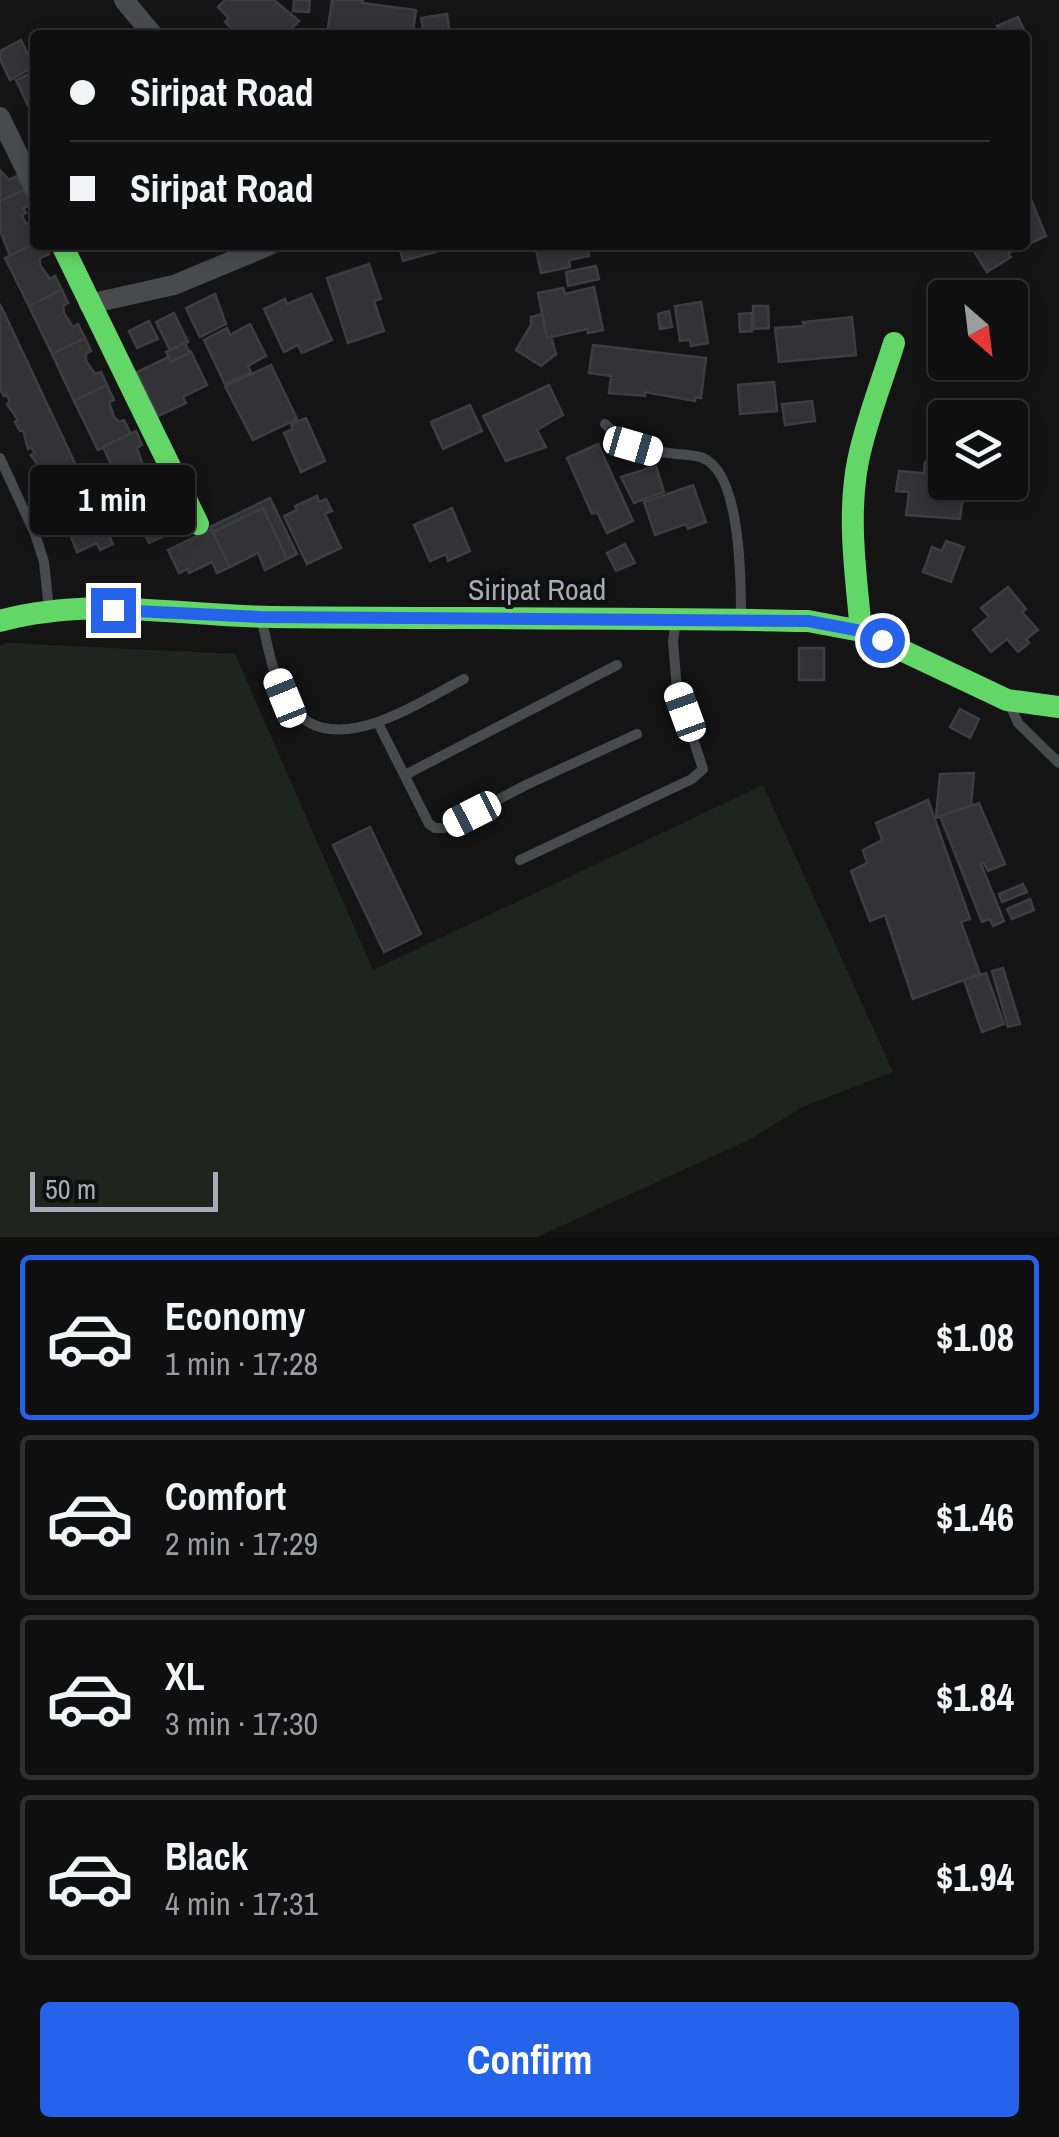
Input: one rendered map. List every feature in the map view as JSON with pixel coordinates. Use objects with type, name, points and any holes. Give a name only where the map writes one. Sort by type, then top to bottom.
[{"type":"street","points":[[124,0],[150,30]]},
{"type":"street","points":[[0,116],[30,179]]},
{"type":"street","points":[[64,250],[198,524]]},
{"type":"street","points":[[89,304],[174,284],[258,250]]},
{"type":"street","points":[[861,631],[853,546],[854,490],[859,458],[894,343]]},
{"type":"street","name":"Siripat Road","points":[[0,621],[49,611],[113,610],[261,617],[808,621],[861,631],[1008,700],[1059,707]]},
{"type":"lane","points":[[605,424],[633,446],[658,454],[698,456],[710,460],[721,474],[730,501],[740,562],[741,619]]},
{"type":"lane","points":[[0,458],[44,562],[49,611]]},
{"type":"lane","points":[[261,617],[285,698],[298,716],[316,728],[334,732],[378,723],[464,680]]},
{"type":"lane","points":[[520,860],[692,779],[703,769],[677,690],[676,619]]},
{"type":"lane","points":[[405,776],[617,664]]},
{"type":"lane","points":[[1008,700],[1018,723],[1059,764]]},
{"type":"lane","points":[[378,723],[429,824],[435,828],[444,828],[638,734]]},
{"type":"shaded area","points":[[7,643],[235,654],[373,970],[763,785],[893,1072],[802,1107],[751,1139],[537,1237],[0,1237],[0,646]]},
{"type":"building","points":[[225,0],[274,0],[299,21],[290,30],[233,30],[225,22],[229,18],[218,7]]},
{"type":"building","points":[[294,0],[310,0],[309,12],[293,11]]},
{"type":"building","points":[[332,0],[363,0],[362,3],[416,10],[413,30],[328,30]]},
{"type":"building","points":[[447,14],[449,30],[423,30],[421,18]]},
{"type":"building","points":[[1018,17],[1024,30],[999,30],[997,26]]},
{"type":"building","points":[[21,40],[30,59],[30,69],[10,80],[0,51]]},
{"type":"building","points":[[30,73],[30,109],[16,80]]},
{"type":"building","points":[[0,170],[9,180],[17,176],[24,190],[0,201]]},
{"type":"building","points":[[24,190],[30,203],[23,208],[26,213],[22,215],[26,224],[30,222],[30,246],[10,256],[0,230],[0,201]]},
{"type":"building","points":[[1030,197],[1046,236],[1030,243]]},
{"type":"building","points":[[30,246],[30,250],[47,250],[49,254],[40,258],[40,265],[50,279],[55,276],[62,290],[29,306],[5,258]]},
{"type":"building","points":[[400,250],[442,250],[403,261]]},
{"type":"building","points":[[536,250],[588,250],[589,256],[569,260],[570,267],[541,273]]},
{"type":"building","points":[[973,250],[1015,250],[1008,253],[1011,257],[987,272]]},
{"type":"building","points":[[369,264],[381,299],[374,301],[384,331],[348,343],[327,278]]},
{"type":"building","points":[[596,266],[599,279],[568,286],[566,272]]},
{"type":"building","points":[[594,287],[603,330],[588,333],[587,329],[547,338],[538,293],[563,288],[565,294]]},
{"type":"building","points":[[62,290],[68,303],[63,306],[64,313],[73,327],[78,324],[85,338],[52,354],[29,306]]},
{"type":"building","points":[[215,294],[226,324],[200,337],[186,308]]},
{"type":"building","points":[[311,294],[332,340],[302,353],[298,345],[284,352],[264,309],[285,299],[287,304]]},
{"type":"building","points":[[701,302],[708,343],[691,346],[690,340],[680,341],[675,306]]},
{"type":"building","points":[[0,304],[113,544],[100,550],[97,543],[77,552],[56,498],[53,500],[48,490],[48,481],[44,483],[39,473],[42,471],[31,455],[35,454],[31,447],[28,449],[23,430],[20,431],[7,404],[7,395],[0,389]]},
{"type":"building","points":[[753,306],[768,306],[769,328],[754,329]]},
{"type":"building","points":[[669,311],[672,327],[660,329],[658,314]]},
{"type":"building","points":[[174,313],[188,342],[170,350],[156,322]]},
{"type":"building","points":[[752,313],[752,331],[740,332],[739,314]]},
{"type":"building","points":[[542,314],[547,338],[551,336],[556,354],[541,366],[516,350],[531,325],[531,317]]},
{"type":"building","points":[[852,317],[856,355],[779,362],[775,328]]},
{"type":"building","points":[[149,321],[158,339],[137,348],[129,331]]},
{"type":"building","points":[[250,324],[266,356],[248,366],[251,372],[225,384],[204,340],[227,328],[230,335]]},
{"type":"building","points":[[85,338],[91,351],[86,354],[86,361],[95,374],[101,372],[107,385],[74,401],[52,354]]},
{"type":"building","points":[[185,343],[190,353],[171,362],[166,352]]},
{"type":"building","points":[[593,345],[706,358],[701,398],[695,397],[695,401],[645,392],[645,396],[609,393],[611,376],[589,373]]},
{"type":"building","points":[[191,352],[207,385],[183,397],[186,403],[158,416],[137,372],[168,357],[171,362]]},
{"type":"building","points":[[271,365],[297,419],[253,440],[225,386]]},
{"type":"building","points":[[774,382],[777,411],[740,414],[738,385]]},
{"type":"building","points":[[107,385],[114,400],[109,402],[114,417],[119,422],[124,420],[131,434],[98,450],[74,401]]},
{"type":"building","points":[[549,385],[563,415],[537,430],[546,447],[506,461],[483,416]]},
{"type":"building","points":[[812,401],[815,421],[785,425],[782,404]]},
{"type":"building","points":[[470,405],[482,431],[443,449],[431,422]]},
{"type":"building","points":[[306,418],[325,461],[301,472],[284,433],[293,429],[291,424]]},
{"type":"building","points":[[136,431],[142,445],[137,448],[142,463],[147,468],[152,466],[159,480],[126,495],[103,447]]},
{"type":"building","points":[[598,444],[633,521],[607,533],[597,512],[592,514],[567,458]]},
{"type":"building","points":[[656,466],[664,492],[634,503],[621,477]]},
{"type":"building","points":[[899,471],[928,474],[928,500],[963,500],[960,519],[906,515],[909,492],[896,491]]},
{"type":"building","points":[[159,480],[166,493],[160,496],[165,511],[170,517],[176,514],[182,527],[149,543],[126,495]]},
{"type":"building","points":[[693,485],[706,522],[688,529],[686,524],[655,535],[644,502]]},
{"type":"building","points":[[317,496],[319,502],[326,499],[332,511],[325,514],[341,548],[307,564],[284,516]]},
{"type":"building","points":[[270,498],[297,554],[287,559],[263,508],[213,532],[210,527]]},
{"type":"building","points":[[263,508],[287,559],[265,570],[258,553],[230,567],[213,532]]},
{"type":"building","points":[[452,508],[470,551],[448,561],[446,554],[430,561],[414,525]]},
{"type":"building","points":[[211,529],[230,567],[217,573],[212,562],[189,573],[187,569],[179,573],[168,550]]},
{"type":"building","points":[[946,541],[964,547],[951,582],[923,572],[932,547],[942,551]]},
{"type":"building","points":[[625,544],[635,563],[616,571],[607,553]]},
{"type":"building","points":[[1008,587],[1038,630],[1018,652],[1007,639],[991,652],[973,630],[989,617],[981,608]]},
{"type":"building","points":[[799,648],[824,648],[824,680],[799,680]]},
{"type":"building","points":[[960,709],[979,719],[970,738],[950,727]]},
{"type":"building","points":[[974,773],[971,806],[936,818],[940,774]]},
{"type":"building","points":[[928,800],[970,919],[961,922],[980,974],[913,999],[885,915],[870,921],[851,871],[867,863],[863,850],[882,840],[876,823]]},
{"type":"building","points":[[979,803],[1005,864],[988,871],[981,864],[1004,921],[993,926],[990,919],[982,922],[940,816]]},
{"type":"building","points":[[370,827],[421,934],[384,952],[333,845]]},
{"type":"building","points":[[1023,884],[1027,892],[1002,902],[999,894]]},
{"type":"building","points":[[1030,899],[1034,910],[1012,919],[1007,909]]},
{"type":"building","points":[[1003,968],[1020,1024],[1008,1027],[992,971]]},
{"type":"building","points":[[986,973],[1004,1024],[982,1032],[964,980]]},
{"type":"traffic: fast","points":[[64,250],[198,524]]},
{"type":"traffic: fast","points":[[861,631],[854,546],[855,482],[865,431],[894,343]]},
{"type":"traffic: fast","points":[[0,621],[102,608],[273,617],[808,621],[861,631],[1007,700],[1059,707]]},
{"type":"route","points":[[113,610],[261,617],[808,621],[861,631],[882,640]]}]
